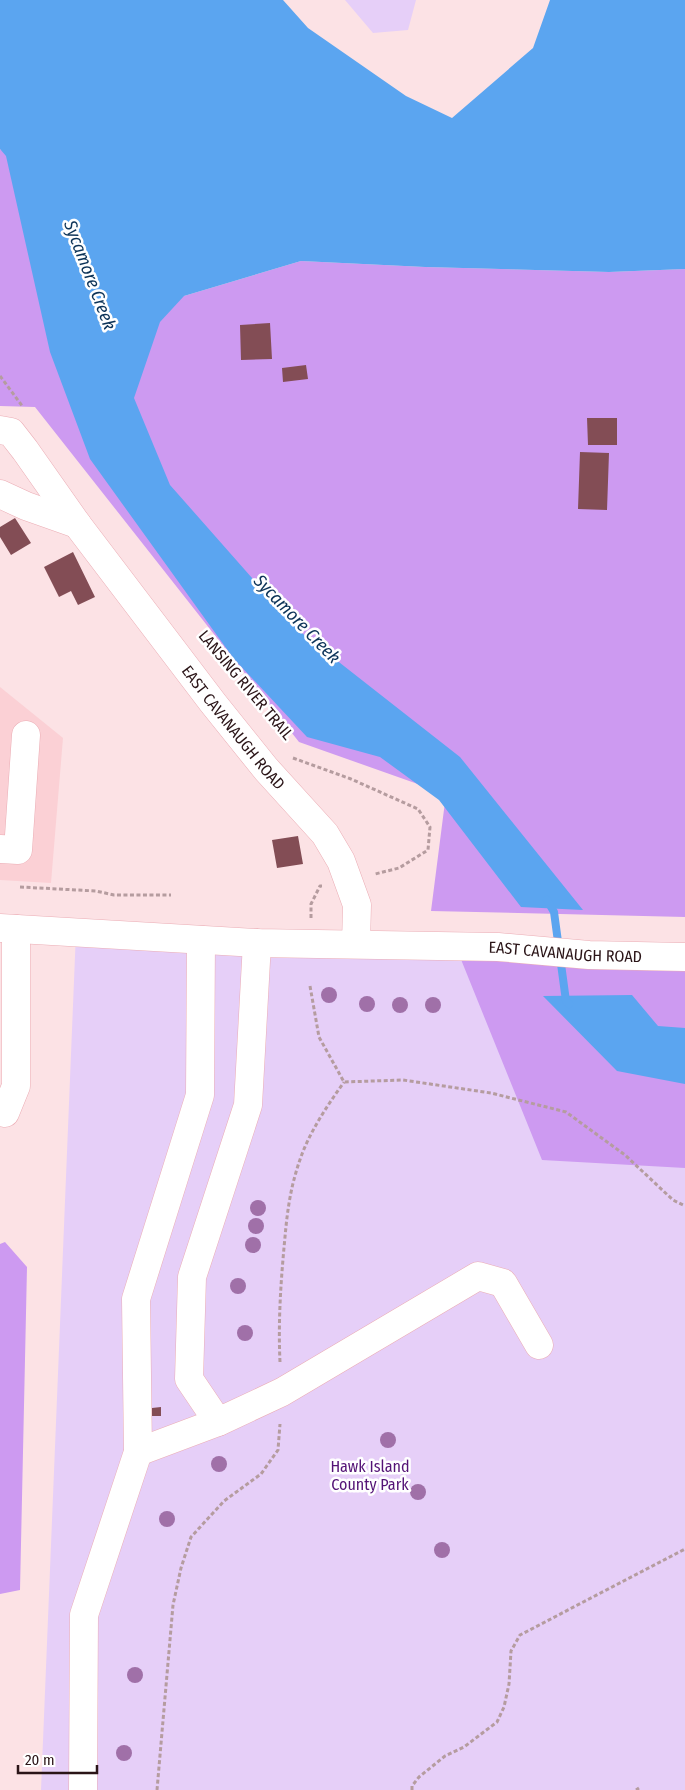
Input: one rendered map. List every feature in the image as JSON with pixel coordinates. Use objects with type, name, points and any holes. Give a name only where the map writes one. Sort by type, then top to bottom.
[{"type":"street","name":"EAST CAVANAUGH ROAD","points":[[0,430],[10,432],[25,450],[77,524],[219,711],[266,769],[325,834],[342,861],[357,905],[356,944]]},
{"type":"street","points":[[0,494],[26,506],[77,524]]},
{"type":"street","points":[[0,849],[18,850],[26,735]]},
{"type":"street","name":"EAST CAVANAUGH ROAD","points":[[8,928],[256,943],[498,947],[589,954],[685,957]]},
{"type":"street","points":[[0,1112],[5,1113],[16,1086],[8,1057],[8,928]]},
{"type":"street","points":[[83,1790],[84,1615],[138,1452],[136,1299],[200,1095],[202,940]]},
{"type":"street","points":[[218,1422],[189,1379],[192,1278],[248,1105],[256,943]]},
{"type":"street","points":[[138,1452],[218,1422],[282,1392],[478,1276],[503,1283],[538,1345]]},
{"type":"path","points":[[0,376],[27,412]]},
{"type":"path","name":"LANSING RIVER TRAIL","points":[[289,756],[351,779],[418,808],[430,827],[428,850],[400,868],[320,886],[311,904],[311,921]]},
{"type":"path","points":[[20,887],[96,891],[122,896],[171,895]]},
{"type":"path","points":[[310,986],[319,1038],[344,1082],[404,1080],[491,1093],[566,1112],[624,1155],[673,1200],[685,1206]]},
{"type":"path","points":[[412,1790],[412,1786],[427,1770],[445,1756],[464,1747],[497,1722],[504,1707],[509,1684],[511,1650],[520,1635],[685,1549]]},
{"type":"shaded area","points":[[0,149],[184,296],[301,261],[425,267],[609,272],[685,269],[685,917],[431,911],[446,794],[299,742],[35,407],[0,406]]},
{"type":"shaded area","points":[[0,687],[63,738],[51,883],[0,880]]},
{"type":"shaded area","points":[[458,952],[685,963],[685,1168],[542,1160]]},
{"type":"shaded area","points":[[5,1242],[27,1267],[20,1590],[0,1594],[0,1244]]},
{"type":"green space","points":[[345,0],[416,0],[408,30],[373,33]]},
{"type":"green space","name":"Hawk Island County Park","points":[[76,932],[685,963],[685,1790],[41,1790]]},
{"type":"water","points":[[0,0],[283,0],[308,28],[406,96],[452,118],[533,48],[550,0],[685,0],[685,269],[609,272],[425,267],[301,261],[184,296],[160,322],[134,398],[170,485],[298,630],[460,757],[583,910],[521,907],[439,800],[380,757],[307,737],[234,659],[90,459],[50,352],[6,156],[0,149]]},
{"type":"water","points":[[632,995],[658,1026],[685,1028],[685,1084],[617,1071],[543,996]]},
{"type":"building","points":[[270,323],[272,359],[241,360],[240,325]]},
{"type":"building","points":[[306,365],[308,379],[283,382],[282,368]]},
{"type":"building","points":[[587,418],[617,418],[617,445],[588,445]]},
{"type":"building","points":[[580,452],[609,453],[607,510],[578,509]]},
{"type":"building","points":[[15,518],[31,543],[11,555],[0,537],[0,527]]},
{"type":"building","points":[[73,552],[95,597],[78,605],[71,591],[59,597],[44,567]]},
{"type":"building","points":[[298,836],[303,864],[277,868],[272,840]]},
{"type":"building","points":[[161,1407],[161,1416],[152,1416],[152,1408]]},
{"type":"waterway","name":"Sycamore Creek","points":[[547,900],[554,912],[566,1001],[569,1004]]}]
